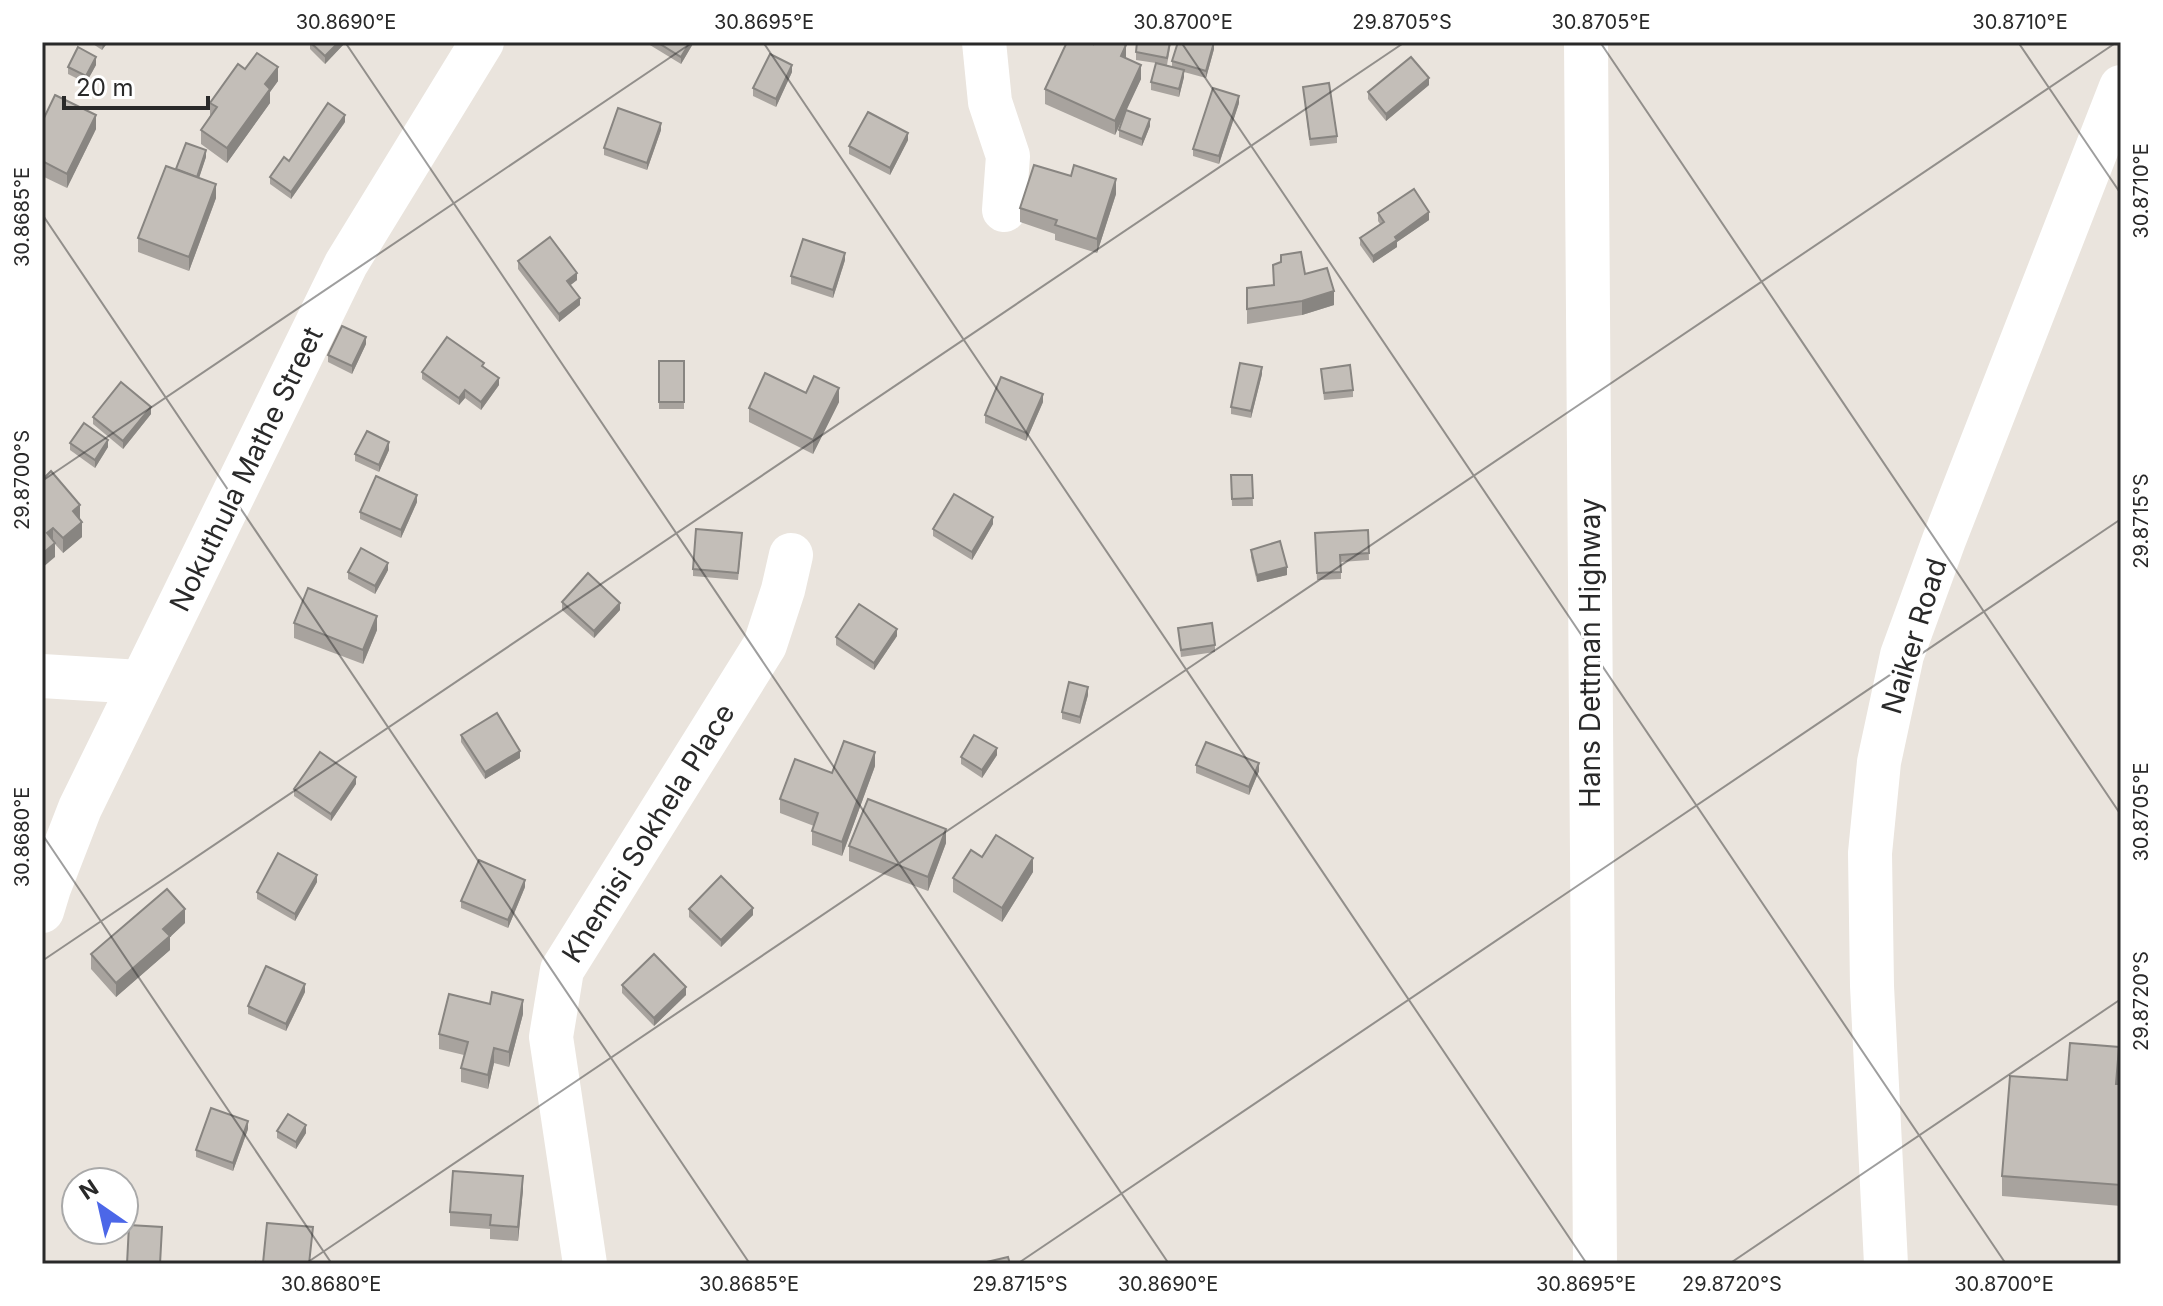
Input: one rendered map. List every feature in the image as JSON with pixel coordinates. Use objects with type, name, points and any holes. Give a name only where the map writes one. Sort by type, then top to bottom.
[{"type":"street","name":"Nokuthula Mathe Street","points":[[42,911],[80,808],[346,264],[482,42]]},
{"type":"street","points":[[984,42],[990,102],[1008,156],[1004,210]]},
{"type":"street","name":"Hans Dettman Highway","points":[[1586,42],[1595,1264]]},
{"type":"street","name":"Naiker Road","points":[[1886,1264],[1872,986],[1870,853],[1879,762],[1902,655],[2121,87]]},
{"type":"street","name":"Khemisi Sokhela Place","points":[[585,1264],[551,1037],[562,970],[765,645],[791,555]]},
{"type":"street","points":[[42,676],[140,682]]},
{"type":"building","points":[[310,42],[339,42],[325,56]]},
{"type":"building","points":[[657,42],[690,42],[681,57]]},
{"type":"building","points":[[1067,42],[1119,42],[1126,45],[1121,56],[1141,65],[1115,121],[1045,89]]},
{"type":"building","points":[[1137,42],[1170,42],[1167,58],[1136,52]]},
{"type":"building","points":[[1178,42],[1214,42],[1206,71],[1172,61]]},
{"type":"building","points":[[78,47],[96,57],[86,76],[68,67]]},
{"type":"building","points":[[257,53],[278,67],[265,84],[270,89],[227,148],[201,130],[217,107],[210,103],[238,64],[245,69]]},
{"type":"building","points":[[770,54],[792,65],[776,99],[753,88]]},
{"type":"building","points":[[1411,57],[1429,78],[1386,114],[1368,92]]},
{"type":"building","points":[[1156,63],[1184,70],[1179,89],[1151,82]]},
{"type":"building","points":[[1329,83],[1337,136],[1310,139],[1303,87]]},
{"type":"building","points":[[1213,88],[1239,96],[1219,156],[1193,149]]},
{"type":"building","points":[[55,95],[96,115],[67,174],[42,161],[42,122]]},
{"type":"building","points":[[328,103],[345,115],[291,192],[270,177],[284,157],[289,161]]},
{"type":"building","points":[[618,108],[661,123],[647,163],[604,148]]},
{"type":"building","points":[[1126,110],[1150,119],[1142,139],[1119,130]]},
{"type":"building","points":[[868,112],[908,133],[890,168],[849,146]]},
{"type":"building","points":[[186,143],[206,150],[197,177],[176,169]]},
{"type":"building","points":[[1034,165],[1071,176],[1074,165],[1116,179],[1097,239],[1055,225],[1057,220],[1020,208]]},
{"type":"building","points":[[166,166],[216,184],[189,257],[138,238]]},
{"type":"building","points":[[1414,189],[1429,212],[1373,256],[1360,238],[1384,222],[1378,213]]},
{"type":"building","points":[[550,237],[577,273],[567,281],[580,298],[559,314],[518,261]]},
{"type":"building","points":[[803,239],[845,253],[833,290],[791,276]]},
{"type":"building","points":[[1301,252],[1305,274],[1327,268],[1334,291],[1302,301],[1247,309],[1247,288],[1274,285],[1273,265],[1281,262],[1281,255]]},
{"type":"building","points":[[342,326],[366,337],[352,366],[328,355]]},
{"type":"building","points":[[447,337],[484,363],[482,366],[499,378],[481,402],[465,390],[459,398],[422,372]]},
{"type":"building","points":[[659,361],[684,361],[684,402],[659,402]]},
{"type":"building","points":[[1240,363],[1262,367],[1251,411],[1231,407]]},
{"type":"building","points":[[1350,365],[1353,390],[1324,393],[1321,369]]},
{"type":"building","points":[[765,373],[806,393],[814,376],[839,388],[813,440],[749,408]]},
{"type":"building","points":[[1001,377],[1043,394],[1026,433],[985,415]]},
{"type":"building","points":[[121,382],[151,407],[123,441],[93,417]]},
{"type":"building","points":[[84,423],[108,440],[95,460],[70,443]]},
{"type":"building","points":[[367,431],[389,442],[379,465],[355,454]]},
{"type":"building","points":[[51,471],[80,505],[73,511],[82,522],[63,538],[53,528],[47,533],[55,543],[42,554],[42,480]]},
{"type":"building","points":[[1231,475],[1252,475],[1253,498],[1232,499]]},
{"type":"building","points":[[376,476],[417,495],[401,530],[360,512]]},
{"type":"building","points":[[954,494],[993,517],[972,552],[933,529]]},
{"type":"building","points":[[696,529],[742,533],[738,573],[693,569]]},
{"type":"building","points":[[1368,530],[1369,553],[1340,555],[1341,572],[1317,573],[1315,533]]},
{"type":"building","points":[[1280,541],[1287,567],[1257,575],[1251,550]]},
{"type":"building","points":[[361,548],[388,563],[375,586],[348,572]]},
{"type":"building","points":[[588,573],[620,603],[594,631],[562,602]]},
{"type":"building","points":[[308,588],[377,616],[363,650],[294,623]]},
{"type":"building","points":[[859,604],[897,629],[874,663],[836,637]]},
{"type":"building","points":[[1212,623],[1215,645],[1181,650],[1178,628]]},
{"type":"building","points":[[1069,682],[1088,687],[1080,717],[1062,712]]},
{"type":"building","points":[[497,713],[520,751],[485,772],[461,735]]},
{"type":"building","points":[[974,735],[997,748],[982,770],[961,757]]},
{"type":"building","points":[[844,741],[875,752],[842,842],[812,831],[818,813],[780,799],[795,759],[832,773]]},
{"type":"building","points":[[1206,742],[1259,763],[1249,787],[1196,765]]},
{"type":"building","points":[[320,752],[356,777],[331,814],[294,789]]},
{"type":"building","points":[[868,799],[946,829],[928,877],[849,846]]},
{"type":"building","points":[[996,835],[1033,858],[1002,908],[953,878],[971,850],[982,857]]},
{"type":"building","points":[[278,853],[317,875],[295,914],[257,892]]},
{"type":"building","points":[[479,860],[525,880],[508,920],[461,901]]},
{"type":"building","points":[[721,876],[753,908],[721,940],[689,909]]},
{"type":"building","points":[[167,889],[185,909],[163,929],[170,936],[116,983],[91,954]]},
{"type":"building","points":[[654,954],[686,987],[654,1018],[622,985]]},
{"type":"building","points":[[266,966],[305,984],[286,1024],[248,1006]]},
{"type":"building","points":[[492,992],[523,1000],[509,1052],[494,1048],[488,1075],[461,1068],[468,1042],[439,1034],[449,994],[490,1004]]},
{"type":"building","points":[[2070,1043],[2119,1047],[2116,1084],[2121,1084],[2121,1185],[2002,1176],[2010,1076],[2067,1080]]},
{"type":"building","points":[[211,1108],[248,1121],[233,1163],[196,1150]]},
{"type":"building","points":[[288,1114],[306,1125],[296,1142],[277,1131]]},
{"type":"building","points":[[453,1171],[523,1176],[518,1227],[490,1225],[491,1215],[450,1212]]},
{"type":"building","points":[[267,1223],[313,1227],[309,1264],[256,1264],[263,1263]]},
{"type":"building","points":[[140,1226],[162,1227],[160,1264],[127,1264],[128,1246],[140,1246]]},
{"type":"building","points":[[1008,1257],[1010,1264],[982,1264],[982,1263]]}]
